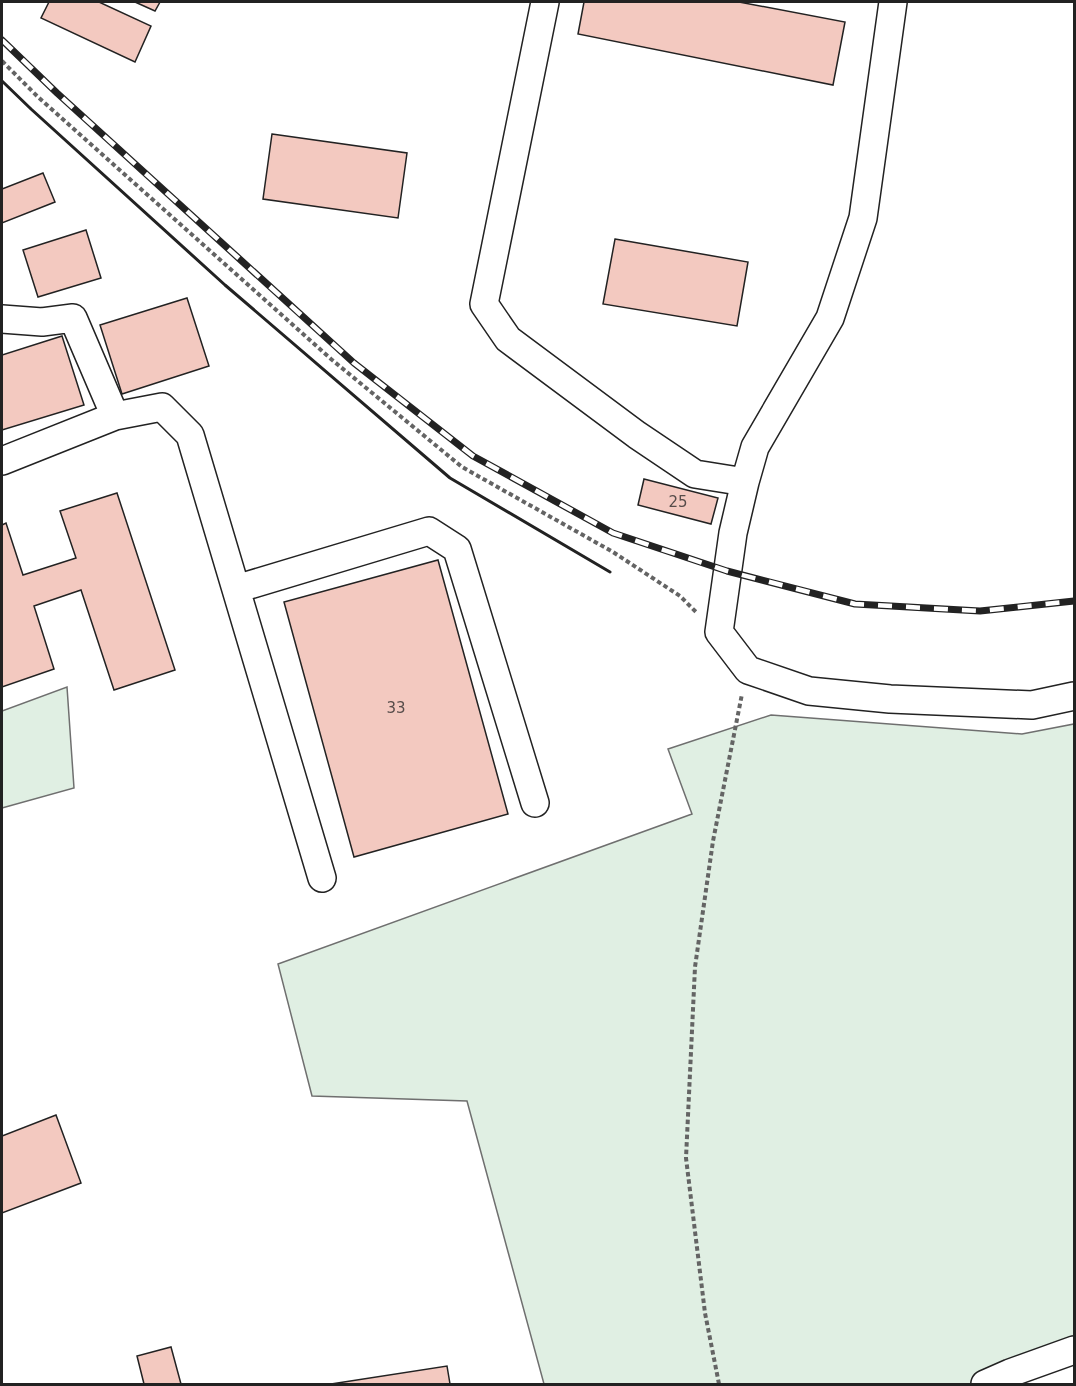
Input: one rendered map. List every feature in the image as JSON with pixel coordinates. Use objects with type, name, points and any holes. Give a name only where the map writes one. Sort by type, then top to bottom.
[{"type":"street","points":[[545,2],[484,304],[507,339],[637,435],[695,474],[745,482]]},
{"type":"street","points":[[893,2],[863,218],[830,318],[755,447],[733,532],[719,632],[748,670],[809,692],[890,699],[1032,705],[1074,696]]},
{"type":"street","points":[[2,319],[42,322],[73,318],[114,416]]},
{"type":"street","points":[[2,461],[114,416],[162,407],[190,435],[322,878]]},
{"type":"street","points":[[236,589],[429,531],[457,549],[535,803]]},
{"type":"street","points":[[985,1384],[1074,1350]]},
{"type":"path","points":[[2,61],[39,98],[331,359],[462,467],[613,552],[680,596],[719,632]]},
{"type":"path","points":[[719,1384],[705,1313],[686,1147],[695,966],[713,842],[748,670]]},
{"type":"green space","points":[[67,687],[74,788],[2,808],[2,711]]},
{"type":"green space","points":[[771,715],[1022,734],[1074,724],[1074,1347],[992,1384],[544,1384],[467,1101],[312,1096],[278,964],[692,814],[668,749]]},
{"type":"building","points":[[49,2],[99,2],[151,26],[135,62],[41,18]]},
{"type":"building","points":[[135,2],[160,2],[155,11]]},
{"type":"building","points":[[584,2],[739,2],[845,22],[833,85],[578,34]]},
{"type":"building","points":[[272,134],[407,153],[398,218],[263,199]]},
{"type":"building","points":[[43,173],[55,202],[2,223],[2,189]]},
{"type":"building","points":[[86,230],[101,278],[38,297],[23,250]]},
{"type":"building","points":[[615,239],[748,262],[737,326],[603,304]]},
{"type":"building","points":[[187,298],[209,366],[122,394],[100,325]]},
{"type":"building","points":[[62,336],[84,405],[2,430],[2,355]]},
{"type":"building","points":[[644,479],[718,498],[711,524],[638,505]]},
{"type":"building","points":[[117,493],[175,670],[114,690],[81,590],[34,606],[54,669],[2,687],[2,525],[6,523],[23,575],[76,558],[60,511]]},
{"type":"building","points":[[438,560],[508,814],[354,857],[284,602]]},
{"type":"building","points":[[56,1115],[81,1183],[2,1213],[2,1136]]},
{"type":"building","points":[[171,1347],[181,1384],[144,1384],[137,1356]]},
{"type":"building","points":[[447,1366],[450,1384],[331,1384]]},
{"type":"railway","points":[[2,40],[57,93],[354,363],[473,456],[613,533],[727,571],[855,604],[980,611],[1074,601]]},
{"type":"wall","points":[[2,81],[225,285],[450,478],[610,572]]}]
